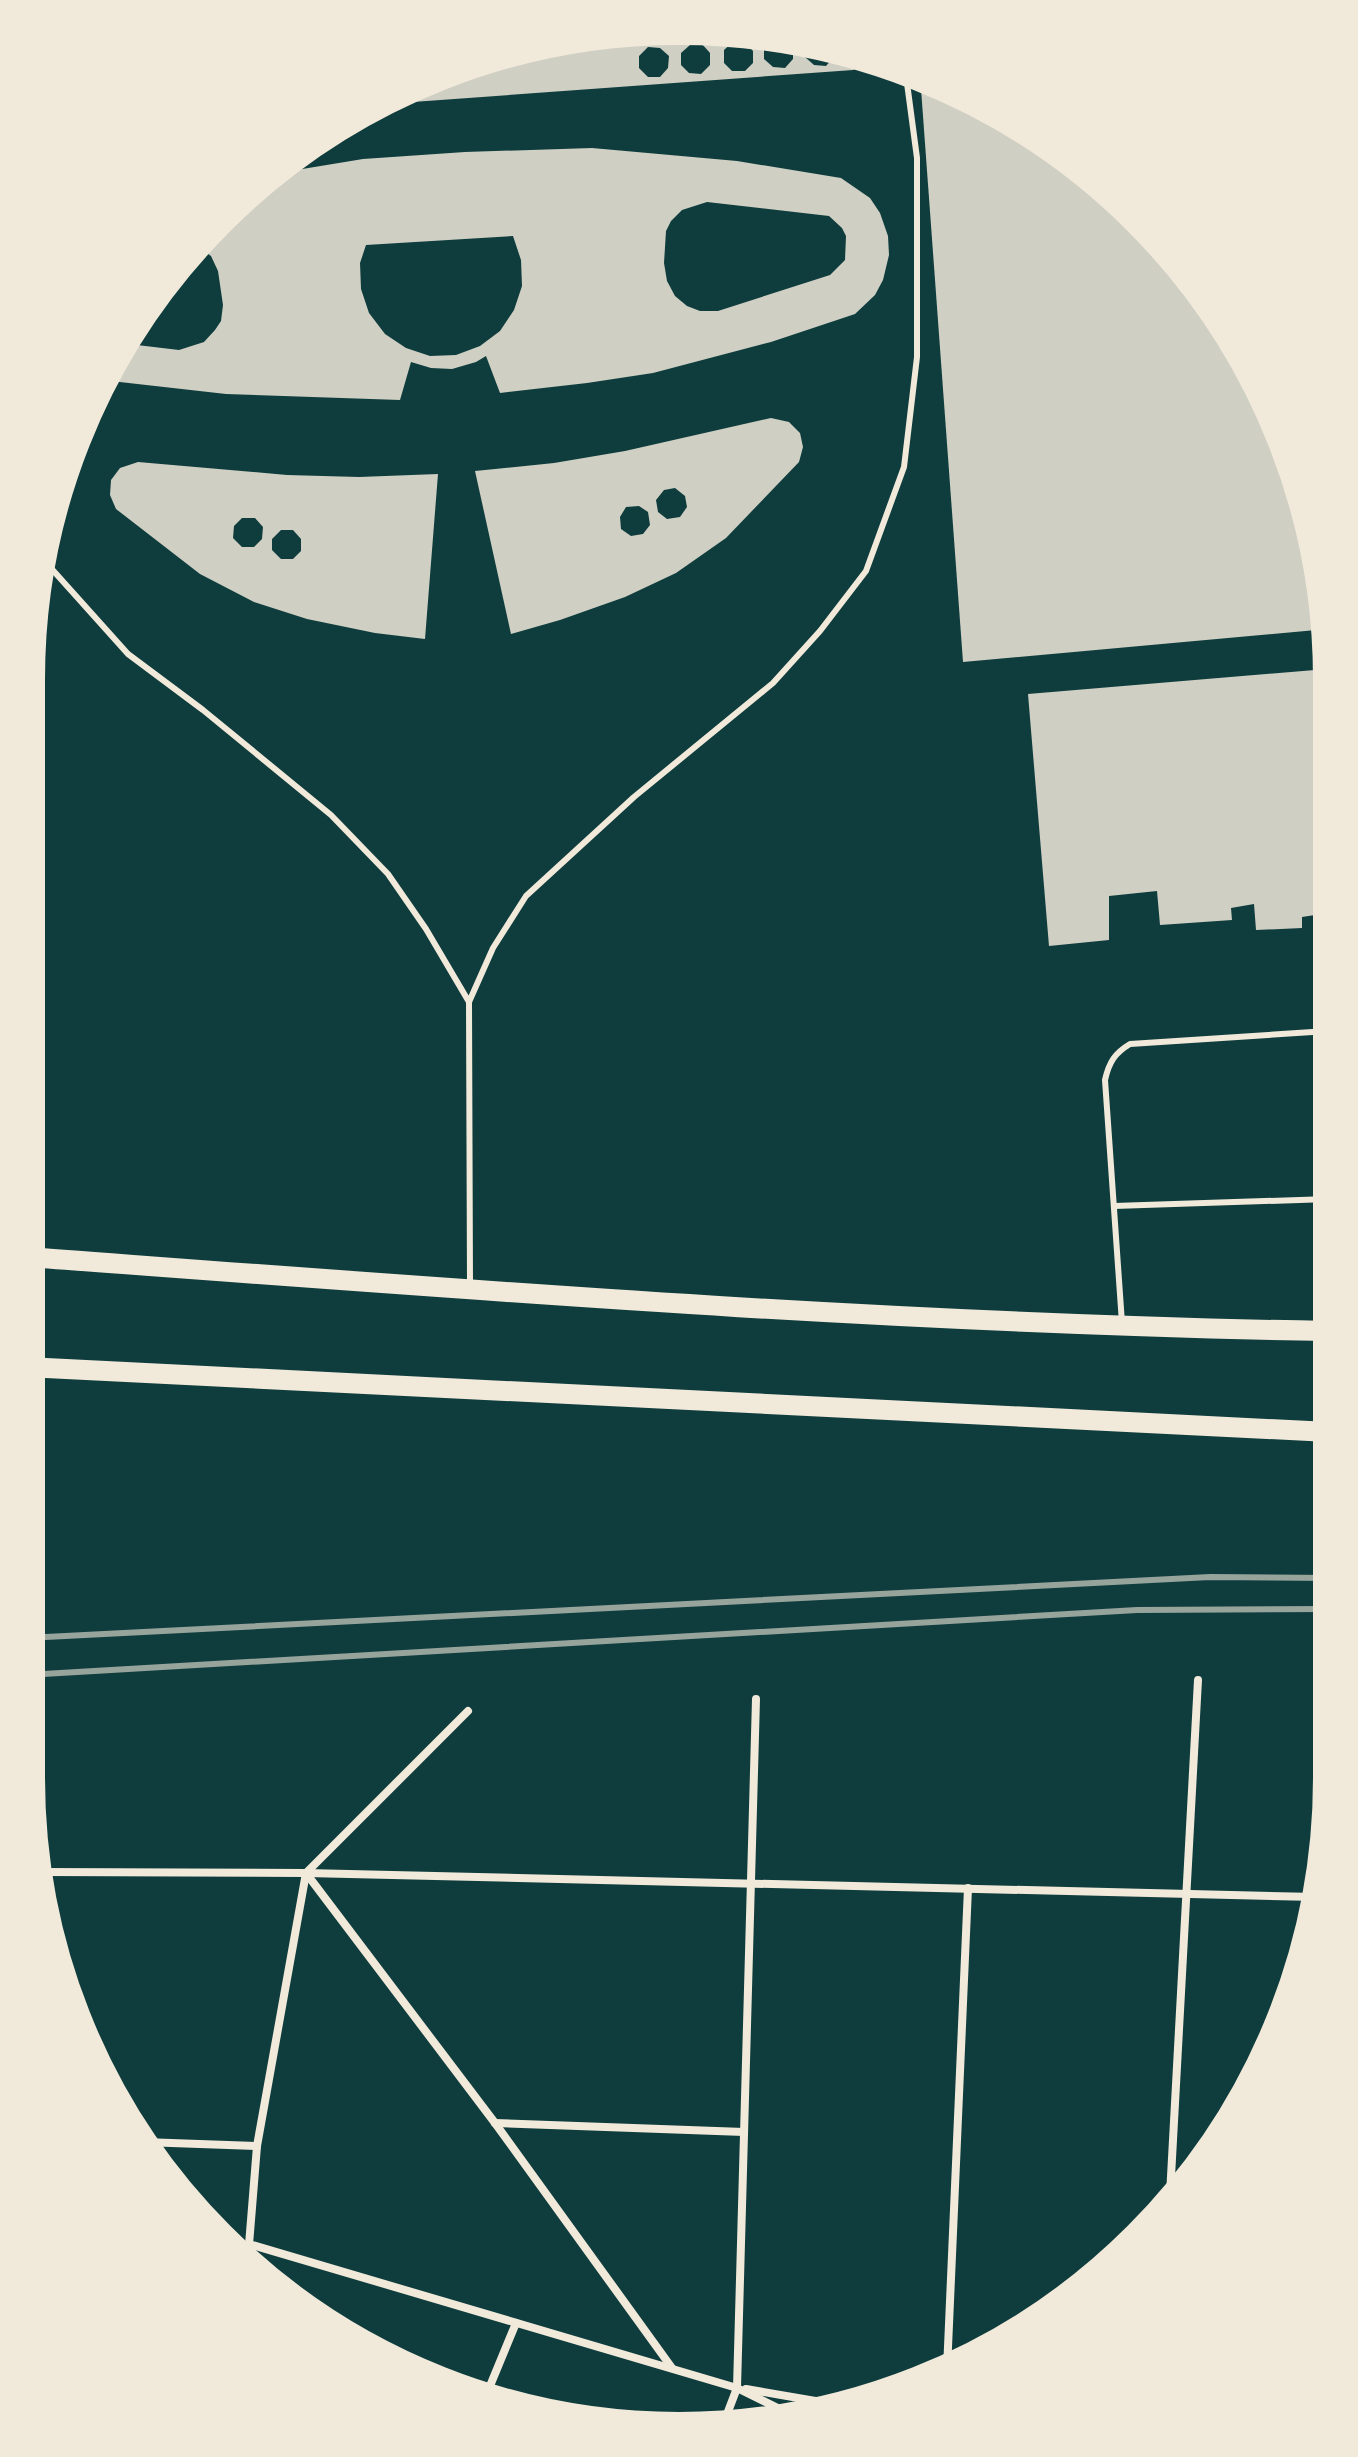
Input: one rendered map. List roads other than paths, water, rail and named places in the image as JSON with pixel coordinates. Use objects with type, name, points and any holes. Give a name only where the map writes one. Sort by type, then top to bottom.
[{"type":"main road","points":[[40,1258],[645,1302],[1123,1328],[1318,1331]]},
{"type":"main road","points":[[40,1368],[1318,1431]]},
{"type":"street","points":[[1171,2185],[1198,1680]]},
{"type":"street","points":[[727,2415],[737,2388],[756,1699]]},
{"type":"street","points":[[249,2249],[257,2146],[306,1873],[468,1711]]},
{"type":"street","points":[[47,1872],[306,1873],[1307,1897]]},
{"type":"street","points":[[306,1873],[495,2123],[672,2368]]},
{"type":"street","points":[[948,2357],[968,1888]]},
{"type":"street","points":[[495,2123],[744,2132]]},
{"type":"street","points":[[155,2142],[257,2146]]},
{"type":"street","points":[[249,2244],[737,2388],[818,2402]]},
{"type":"street","points":[[489,2388],[516,2323]]},
{"type":"street","points":[[737,2388],[780,2409]]},
{"type":"lane","points":[[470,1290],[469,1002],[493,948],[526,896],[634,797],[773,683],[820,631],[866,571],[904,467],[917,357],[917,158],[907,83]]},
{"type":"lane","points":[[50,567],[128,654],[203,710],[341,825],[388,874],[426,929],[469,1002]]},
{"type":"lane","points":[[1123,1328],[1105,1080],[1117,1052],[1130,1044],[1318,1032]]},
{"type":"lane","points":[[1114,1206],[1318,1199]]},
{"type":"railway","points":[[40,1637],[1210,1577],[1318,1578]]},
{"type":"railway","points":[[40,1674],[1137,1610],[1318,1609]]}]
